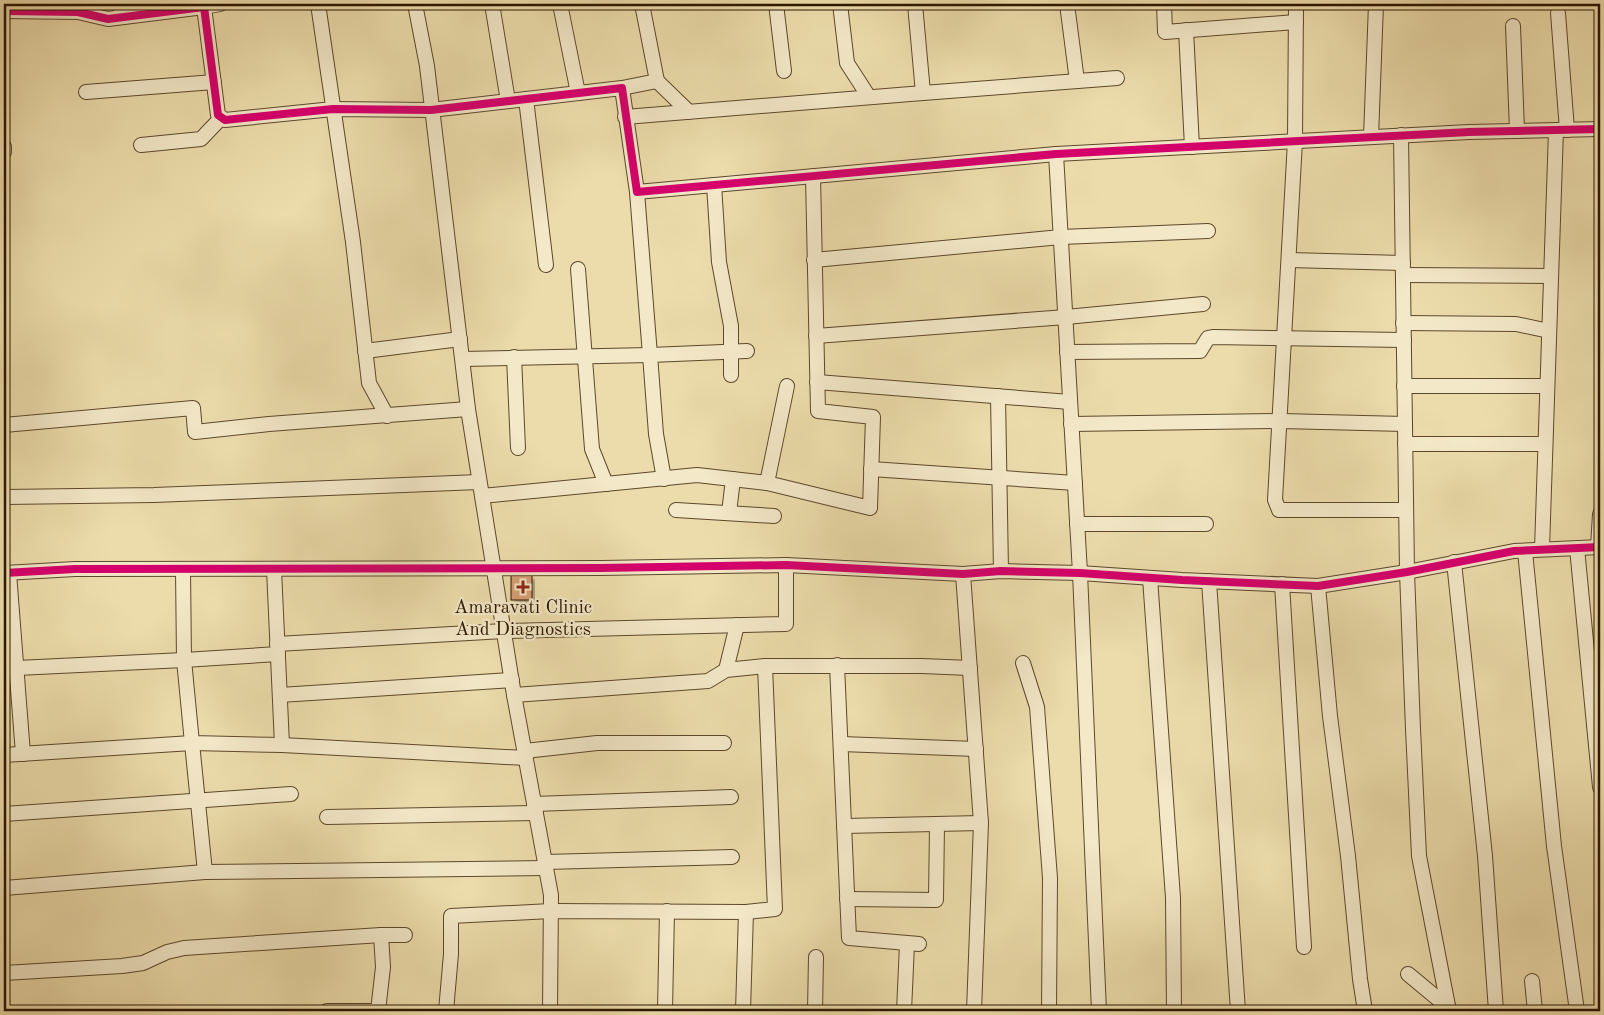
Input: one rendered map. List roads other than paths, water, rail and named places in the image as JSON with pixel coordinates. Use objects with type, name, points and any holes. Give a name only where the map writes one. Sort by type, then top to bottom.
[{"type":"street","points":[[118,17],[129,4]]},
{"type":"street","points":[[4,11],[78,12],[108,19],[220,4]]},
{"type":"street","points":[[318,4],[353,242],[369,383],[387,416]]},
{"type":"street","points":[[415,4],[427,66],[468,409],[514,695],[551,895],[550,1011]]},
{"type":"street","points":[[492,4],[508,101]]},
{"type":"street","points":[[560,4],[578,93]]},
{"type":"street","points":[[642,4],[657,81],[689,112]]},
{"type":"street","points":[[776,4],[784,71]]},
{"type":"street","points":[[840,4],[847,63],[869,97]]},
{"type":"street","points":[[915,4],[922,93]]},
{"type":"street","points":[[1067,4],[1078,81]]},
{"type":"street","points":[[1164,4],[1165,32],[1296,22]]},
{"type":"street","points":[[1296,4],[1296,141],[1275,500],[1279,510],[1406,510]]},
{"type":"street","points":[[1370,137],[1376,4]]},
{"type":"street","points":[[204,7],[218,115],[224,120],[333,109],[431,110],[622,88],[657,81]]},
{"type":"street","points":[[1542,550],[1551,276],[1561,130],[1558,13]]},
{"type":"street","points":[[1513,26],[1517,131]]},
{"type":"street","points":[[1186,30],[1192,147]]},
{"type":"street","points":[[625,117],[1117,78]]},
{"type":"street","points":[[86,92],[214,82]]},
{"type":"street","points":[[622,88],[636,192],[656,434],[664,479]]},
{"type":"street","points":[[526,99],[546,265]]},
{"type":"street","points":[[141,145],[201,140],[221,118]]},
{"type":"street","points":[[636,192],[1056,154],[1370,137],[1600,129]]},
{"type":"street","points":[[1401,136],[1407,572],[1419,856],[1449,1010]]},
{"type":"street","points":[[1056,154],[1080,573],[1099,1011]]},
{"type":"street","points":[[4,497],[481,489],[606,484],[697,475],[767,483],[870,508],[873,417],[818,412],[813,176]]},
{"type":"street","points":[[714,185],[719,262],[731,326],[731,375]]},
{"type":"street","points":[[814,260],[1061,237],[1208,231]]},
{"type":"street","points":[[1289,260],[1403,269],[1551,276]]},
{"type":"street","points":[[578,269],[592,449],[606,484]]},
{"type":"street","points":[[816,336],[1066,317],[1203,304]]},
{"type":"street","points":[[1403,324],[1516,324],[1549,331]]},
{"type":"street","points":[[1067,352],[1200,351],[1208,338],[1404,340]]},
{"type":"street","points":[[365,351],[460,339]]},
{"type":"street","points":[[463,359],[747,351]]},
{"type":"street","points":[[514,357],[518,448]]},
{"type":"street","points":[[817,382],[1070,402]]},
{"type":"street","points":[[767,483],[787,386]]},
{"type":"street","points":[[1404,386],[1547,386]]},
{"type":"street","points":[[998,396],[1001,571]]},
{"type":"street","points":[[4,425],[193,408],[196,432],[269,424],[468,409]]},
{"type":"street","points":[[1072,424],[1280,421],[1405,424]]},
{"type":"street","points":[[1405,444],[1545,444]]},
{"type":"street","points":[[871,469],[1075,483]]},
{"type":"street","points":[[729,513],[733,479]]},
{"type":"street","points":[[676,510],[774,516]]},
{"type":"street","points":[[23,754],[17,668],[7,573],[75,569],[786,566],[963,574],[1001,571],[1080,573],[1318,586],[1407,572],[1514,551],[1599,547],[1600,514]]},
{"type":"street","points":[[1077,524],[1206,524]]},
{"type":"street","points":[[1577,548],[1600,787]]},
{"type":"street","points":[[1525,551],[1554,846],[1577,1011]]},
{"type":"street","points":[[1454,562],[1485,856],[1496,1011]]},
{"type":"street","points":[[17,668],[184,660],[278,649],[504,631],[786,624],[786,566]]},
{"type":"street","points":[[184,569],[184,660],[205,872]]},
{"type":"street","points":[[274,569],[282,745]]},
{"type":"street","points":[[963,574],[981,823],[974,1011]]},
{"type":"street","points":[[1150,578],[1173,898],[1174,1011]]},
{"type":"street","points":[[1209,581],[1238,1011]]},
{"type":"street","points":[[1282,584],[1304,947]]},
{"type":"street","points":[[1318,586],[1330,716],[1365,1011]]},
{"type":"street","points":[[726,670],[737,625]]},
{"type":"street","points":[[1023,664],[1037,707],[1050,878],[1050,1011]]},
{"type":"street","points":[[514,695],[708,681],[726,670],[765,666],[922,666],[970,668]]},
{"type":"street","points":[[446,1011],[451,916],[551,911],[746,912],[775,909],[765,666]]},
{"type":"street","points":[[837,666],[842,744],[849,938],[913,944],[904,1011]]},
{"type":"street","points":[[280,695],[512,680]]},
{"type":"street","points":[[4,755],[192,743],[525,754],[597,743],[724,743]]},
{"type":"street","points":[[842,744],[976,749]]},
{"type":"street","points":[[4,814],[291,794]]},
{"type":"street","points":[[327,817],[535,809],[731,797]]},
{"type":"street","points":[[844,826],[981,823]]},
{"type":"street","points":[[847,899],[936,900],[937,824]]},
{"type":"street","points":[[4,888],[205,872],[546,865],[732,857]]},
{"type":"street","points":[[665,1011],[667,911]]},
{"type":"street","points":[[744,1011],[746,912]]},
{"type":"street","points":[[327,1011],[378,1011],[383,967],[381,935]]},
{"type":"street","points":[[4,973],[122,966],[143,963],[167,952],[184,948],[406,935]]},
{"type":"street","points":[[815,1011],[816,956]]},
{"type":"street","points":[[1408,974],[1449,1010]]},
{"type":"street","points":[[1532,982],[1536,1011]]},
{"type":"place","name":"Amaravati Clinic And Diagnostics","points":[[523,587]]}]
